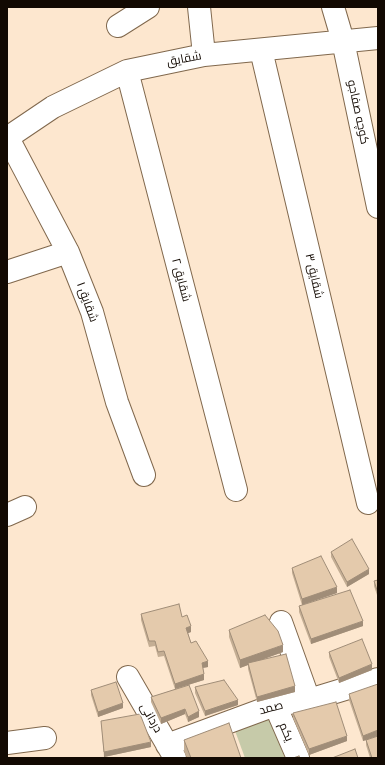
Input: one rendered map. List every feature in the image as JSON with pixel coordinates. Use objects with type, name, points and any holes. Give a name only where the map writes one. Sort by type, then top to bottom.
[{"type":"street","points":[[118,26],[148,7]]},
{"type":"street","points":[[199,7],[204,55]]},
{"type":"street","name":"کوچه صفاجو","points":[[333,7],[371,137],[378,207]]},
{"type":"street","name":"شقایق","points":[[7,138],[53,107],[126,71],[204,55],[378,38]]},
{"type":"street","name":"شقایق ۳","points":[[261,50],[368,503]]},
{"type":"street","name":"شقایق ۲","points":[[126,71],[236,490]]},
{"type":"street","name":"شقایق ۱","points":[[7,138],[68,252],[92,312],[117,402],[144,475]]},
{"type":"street","points":[[7,272],[68,252]]},
{"type":"street","points":[[281,622],[309,700]]},
{"type":"street","name":"دردانی","points":[[128,677],[171,751]]},
{"type":"street","name":"صمد","points":[[171,751],[275,705],[309,700],[378,679]]},
{"type":"street","name":"یکم","points":[[275,705],[298,758]]},
{"type":"street","points":[[7,743],[45,738]]},
{"type":"green space","points":[[269,715],[285,758],[245,758],[234,728]]},
{"type":"building","points":[[352,539],[369,569],[347,582],[331,552]]},
{"type":"building","points":[[321,556],[337,587],[302,599],[292,568]]},
{"type":"building","points":[[378,580],[378,593],[374,581]]},
{"type":"building","points":[[350,590],[363,621],[311,639],[299,606]]},
{"type":"building","points":[[179,604],[182,617],[187,615],[191,626],[186,628],[191,643],[196,641],[208,661],[202,663],[204,674],[175,684],[164,651],[158,652],[155,641],[149,641],[141,614]]},
{"type":"building","points":[[265,615],[278,631],[283,645],[240,660],[229,630]]},
{"type":"building","points":[[362,639],[372,664],[339,678],[329,652]]},
{"type":"building","points":[[286,654],[295,686],[257,697],[248,663]]},
{"type":"building","points":[[224,680],[238,700],[205,711],[195,687]]},
{"type":"building","points":[[116,682],[123,703],[98,712],[91,690]]},
{"type":"building","points":[[378,684],[378,730],[363,736],[349,694]]},
{"type":"building","points":[[189,685],[199,711],[188,717],[185,709],[161,718],[151,697]]},
{"type":"building","points":[[336,702],[347,736],[309,749],[293,713]]},
{"type":"building","points":[[140,714],[151,742],[104,752],[101,721]]},
{"type":"building","points":[[229,723],[241,758],[191,758],[184,740]]},
{"type":"building","points":[[378,736],[378,758],[372,758],[366,740]]},
{"type":"building","points":[[355,749],[358,758],[332,758]]}]
